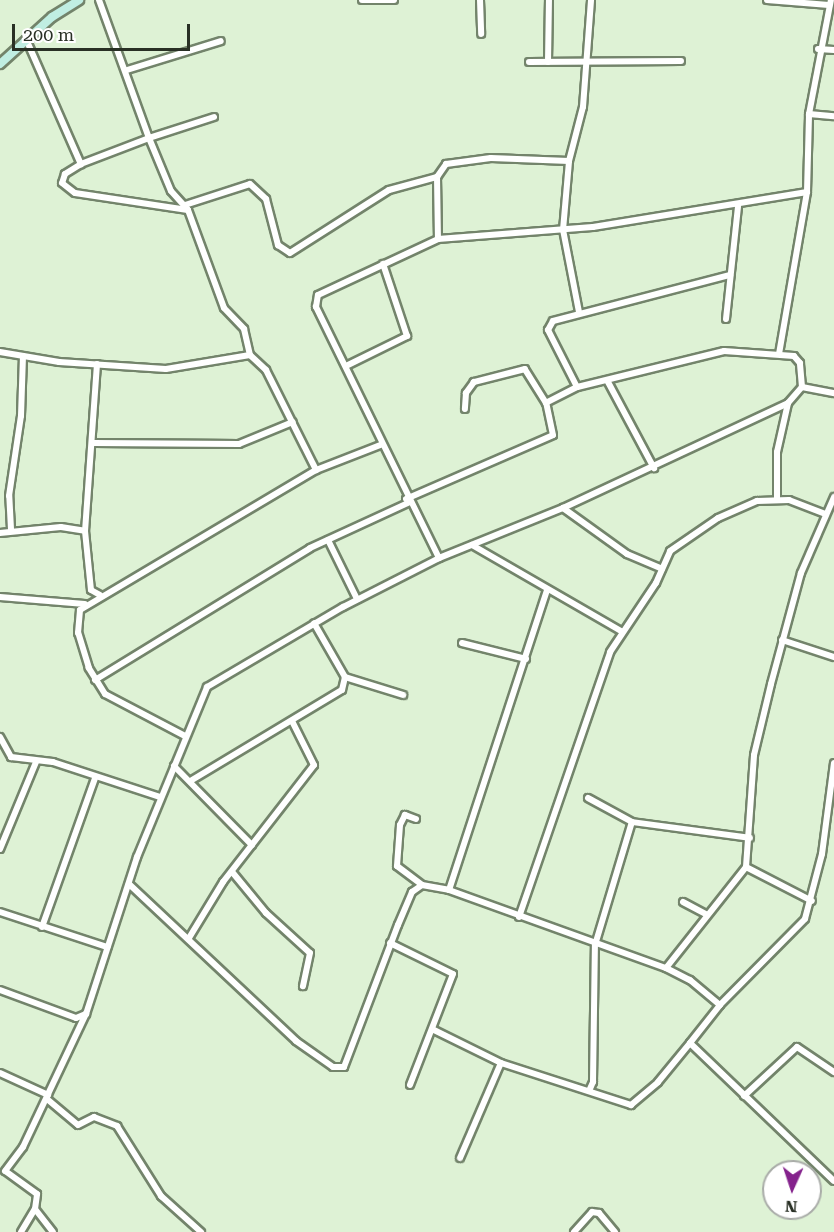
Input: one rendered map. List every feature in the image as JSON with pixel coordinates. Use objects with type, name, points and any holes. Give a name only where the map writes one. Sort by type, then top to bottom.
[{"type":"street","points":[[0,64],[26,39],[79,0]]},
{"type":"street","points":[[99,0],[127,70],[149,138],[171,191],[186,207],[224,308],[241,324],[250,355],[266,370],[316,470]]},
{"type":"street","points":[[362,0],[394,0]]},
{"type":"street","points":[[480,0],[481,34]]},
{"type":"street","points":[[548,62],[549,0]]},
{"type":"street","points":[[579,312],[563,230],[569,161],[578,139],[588,63],[591,0]]},
{"type":"street","points":[[767,0],[830,2],[819,49],[809,114],[807,192],[779,354]]},
{"type":"street","points":[[26,39],[81,164]]},
{"type":"street","points":[[127,70],[221,41]]},
{"type":"street","points":[[819,49],[834,50]]},
{"type":"street","points":[[528,62],[681,61]]},
{"type":"street","points":[[809,114],[834,116]]},
{"type":"street","points":[[214,117],[149,138],[81,164],[62,180],[64,187],[75,194],[186,207],[250,184],[266,199],[278,245],[290,253],[389,190],[437,177]]},
{"type":"street","points":[[438,238],[437,177],[442,166],[465,159],[569,161]]},
{"type":"street","points":[[439,558],[407,501],[380,445],[348,364],[315,300],[438,238],[563,230],[738,207],[807,192]]},
{"type":"street","points":[[726,319],[738,207]]},
{"type":"street","points":[[348,364],[407,336],[383,264]]},
{"type":"street","points":[[577,387],[548,330],[553,321],[579,312],[730,275]]},
{"type":"street","points":[[21,1232],[35,1209],[36,1188],[3,1169],[47,1097],[86,1014],[160,797],[207,687],[357,599],[439,558],[654,468],[788,403],[802,387],[799,358],[779,354],[724,351],[608,382],[577,387],[546,403]]},
{"type":"street","points":[[0,352],[97,364],[181,368],[250,355]]},
{"type":"street","points":[[11,530],[9,496],[21,416],[23,356]]},
{"type":"street","points":[[97,364],[94,443],[85,531],[91,590],[100,595]]},
{"type":"street","points":[[95,680],[220,599],[328,540],[407,501],[553,435],[546,403],[529,371],[522,368],[474,382],[466,393],[465,409]]},
{"type":"street","points":[[608,382],[654,468]]},
{"type":"street","points":[[802,387],[834,393]]},
{"type":"street","points":[[777,498],[777,452],[788,403]]},
{"type":"street","points":[[94,443],[239,444],[292,422]]},
{"type":"street","points":[[185,736],[120,705],[95,680],[78,633],[78,616],[86,604],[316,470],[380,445]]},
{"type":"street","points":[[666,968],[707,915],[734,888],[746,867],[750,838],[754,755],[799,579],[834,497]]},
{"type":"street","points":[[519,917],[570,759],[621,632],[662,569],[670,551],[718,518],[748,503],[777,498],[825,514]]},
{"type":"street","points":[[563,508],[627,554],[662,569]]},
{"type":"street","points":[[0,533],[11,530],[85,531]]},
{"type":"street","points":[[328,540],[357,599]]},
{"type":"street","points":[[472,545],[621,632]]},
{"type":"street","points":[[449,890],[547,590]]},
{"type":"street","points":[[0,597],[86,604]]},
{"type":"street","points":[[192,780],[342,690],[345,677],[314,623]]},
{"type":"street","points":[[782,640],[834,657]]},
{"type":"street","points":[[462,643],[526,659]]},
{"type":"street","points":[[345,677],[403,695]]},
{"type":"street","points":[[189,938],[204,909],[314,765],[292,721]]},
{"type":"street","points":[[0,737],[11,757],[25,762],[54,762],[96,778],[160,797]]},
{"type":"street","points":[[25,762],[33,773]]},
{"type":"street","points":[[0,849],[36,762]]},
{"type":"street","points":[[434,1030],[501,1063],[631,1105],[658,1082],[720,1005],[802,925],[812,901],[834,763]]},
{"type":"street","points":[[174,766],[192,780],[252,845]]},
{"type":"street","points":[[42,927],[96,778]]},
{"type":"street","points":[[588,798],[632,822],[750,838]]},
{"type":"street","points":[[416,819],[405,815],[400,825],[397,866],[422,885],[449,890],[595,945],[666,968],[720,1005]]},
{"type":"street","points":[[589,1091],[593,1086],[595,945],[632,822]]},
{"type":"street","points":[[746,867],[812,901]]},
{"type":"street","points":[[233,873],[266,913],[310,953],[303,986]]},
{"type":"street","points":[[129,884],[314,1056],[344,1067],[390,943],[412,892],[422,885]]},
{"type":"street","points":[[683,902],[707,915]]},
{"type":"street","points":[[0,912],[107,947]]},
{"type":"street","points":[[390,943],[453,974],[434,1030],[411,1085]]},
{"type":"street","points":[[0,990],[76,1018],[86,1014]]},
{"type":"street","points":[[690,1043],[834,1181]]},
{"type":"street","points":[[744,1096],[797,1047],[834,1072]]},
{"type":"street","points":[[460,1158],[501,1063]]},
{"type":"street","points":[[0,1073],[47,1097],[78,1125],[94,1117],[117,1126],[161,1196],[201,1232]]},
{"type":"street","points":[[35,1209],[53,1232]]},
{"type":"street","points":[[574,1232],[592,1212],[599,1213],[615,1232]]}]
